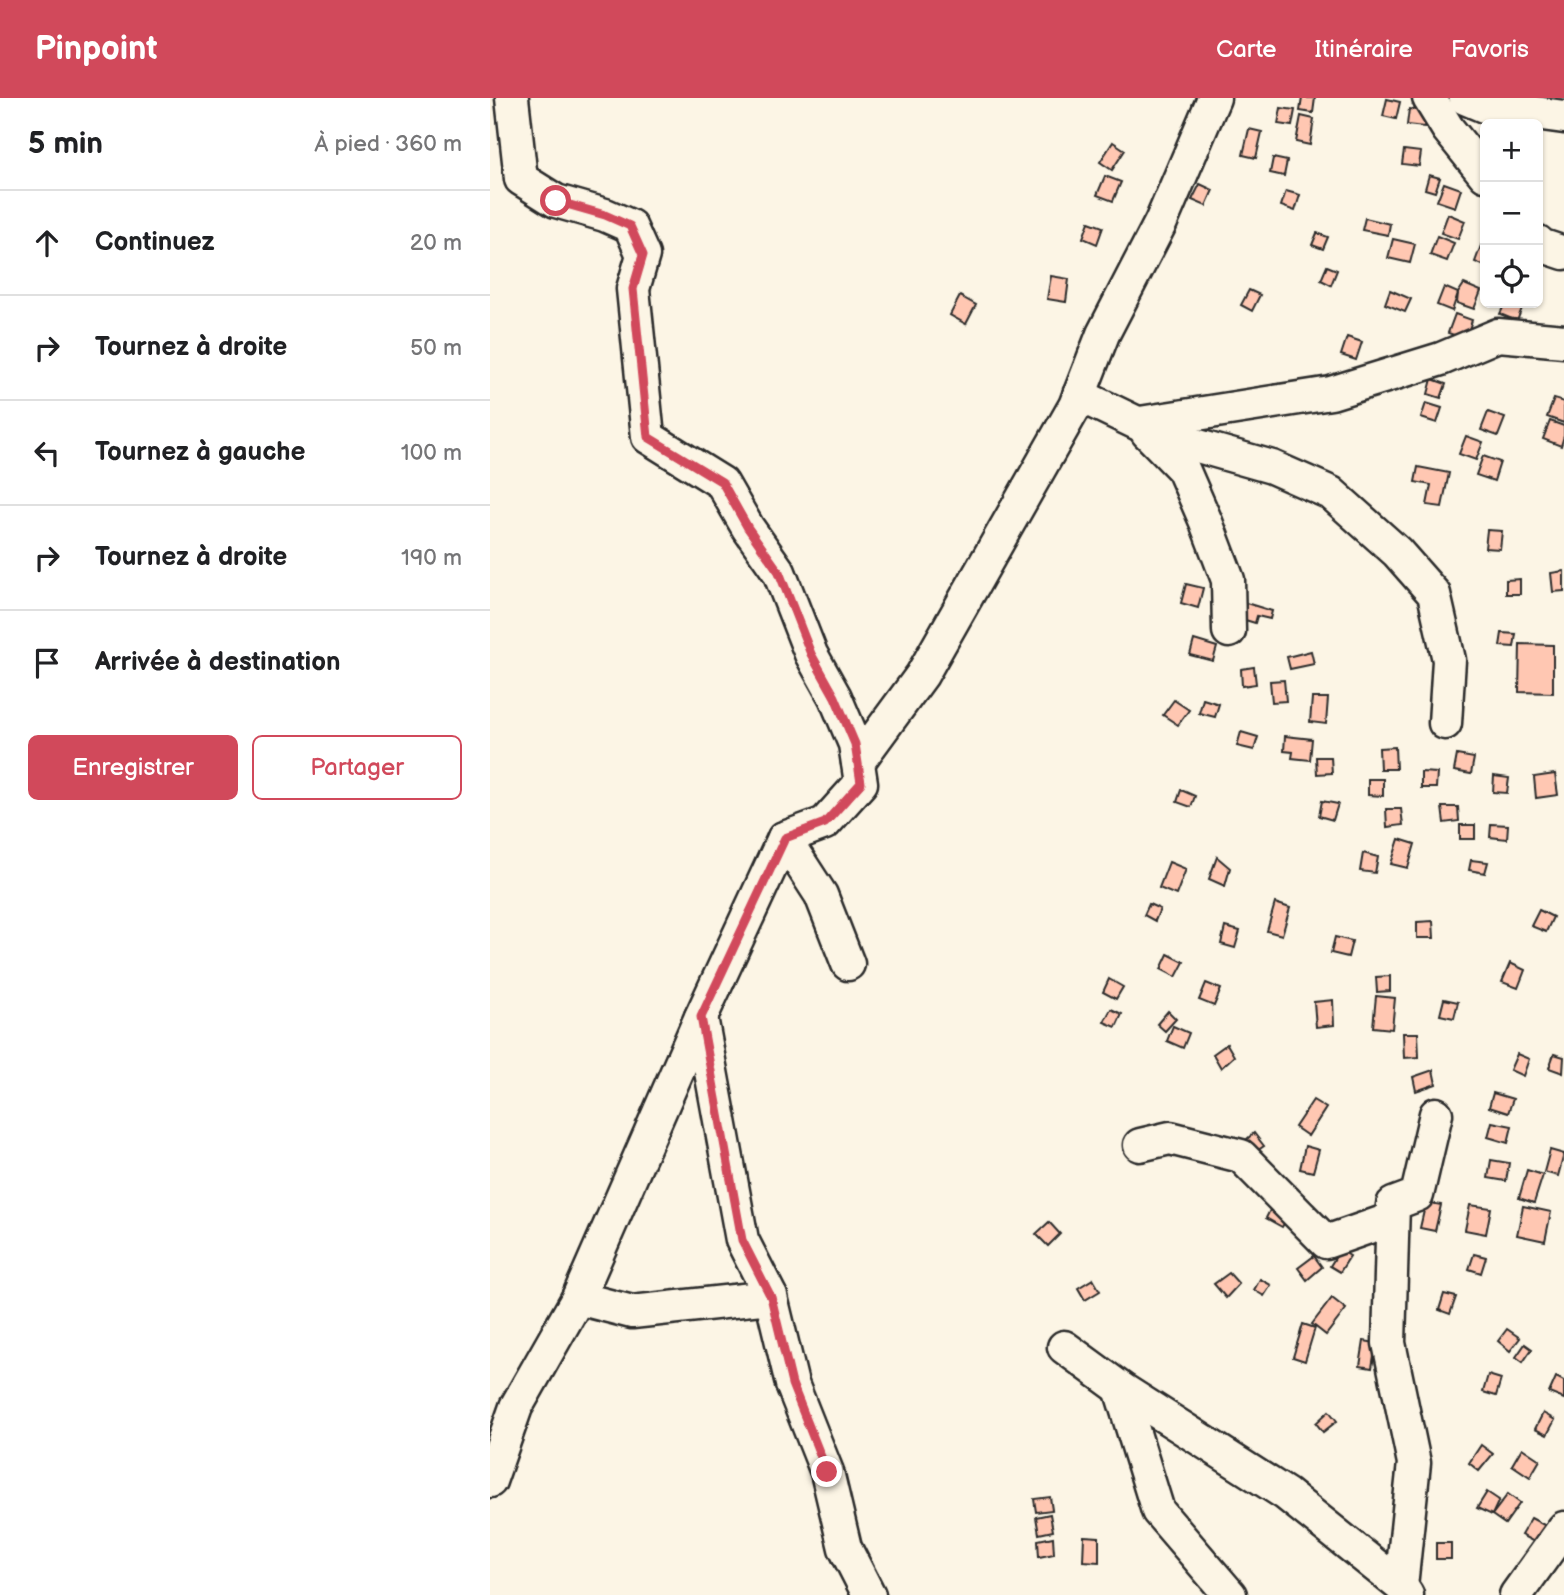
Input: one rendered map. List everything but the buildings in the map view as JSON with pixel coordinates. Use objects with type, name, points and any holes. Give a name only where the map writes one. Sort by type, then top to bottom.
[{"type":"street","points":[[490,1480],[516,1407],[578,1298],[701,1017],[785,838],[825,823],[861,783],[855,744],[835,697],[811,654],[779,572],[748,528],[722,482],[648,437],[633,289],[643,255],[630,226],[605,215],[556,201],[521,179],[512,98]]},
{"type":"street","points":[[858,762],[922,675],[1016,513],[1079,395],[1103,334],[1161,222],[1214,98]]},
{"type":"street","points":[[1429,98],[1448,129],[1480,169]]},
{"type":"street","points":[[1465,98],[1484,106],[1564,117]]},
{"type":"street","points":[[1540,245],[1564,253]]},
{"type":"street","points":[[1139,424],[1331,393],[1441,359],[1498,335],[1564,341]]},
{"type":"street","points":[[1079,395],[1184,442],[1272,467],[1331,493],[1397,552],[1434,594],[1449,660],[1445,723]]},
{"type":"street","points":[[1139,424],[1183,468],[1228,580],[1229,631]]},
{"type":"street","points":[[785,838],[821,895],[848,964]]},
{"type":"street","points":[[701,1017],[742,1240],[771,1297],[792,1384],[827,1472],[845,1548],[869,1595]]},
{"type":"street","points":[[1404,1590],[1414,1463],[1389,1343],[1393,1204],[1417,1195],[1436,1114]]},
{"type":"street","points":[[1140,1145],[1170,1138],[1241,1156],[1326,1242],[1392,1219]]},
{"type":"street","points":[[578,1298],[632,1312],[771,1297]]},
{"type":"street","points":[[1064,1347],[1119,1388],[1286,1494],[1404,1590]]},
{"type":"street","points":[[1119,1388],[1158,1511],[1230,1595]]},
{"type":"street","points":[[1516,1595],[1562,1535]]},
{"type":"route","points":[[556,201],[605,215],[630,226],[643,255],[633,289],[648,437],[722,482],[748,528],[779,572],[811,654],[835,697],[855,744],[861,783],[825,823],[785,838],[701,1017],[742,1240],[771,1297],[792,1384],[827,1472]]}]
